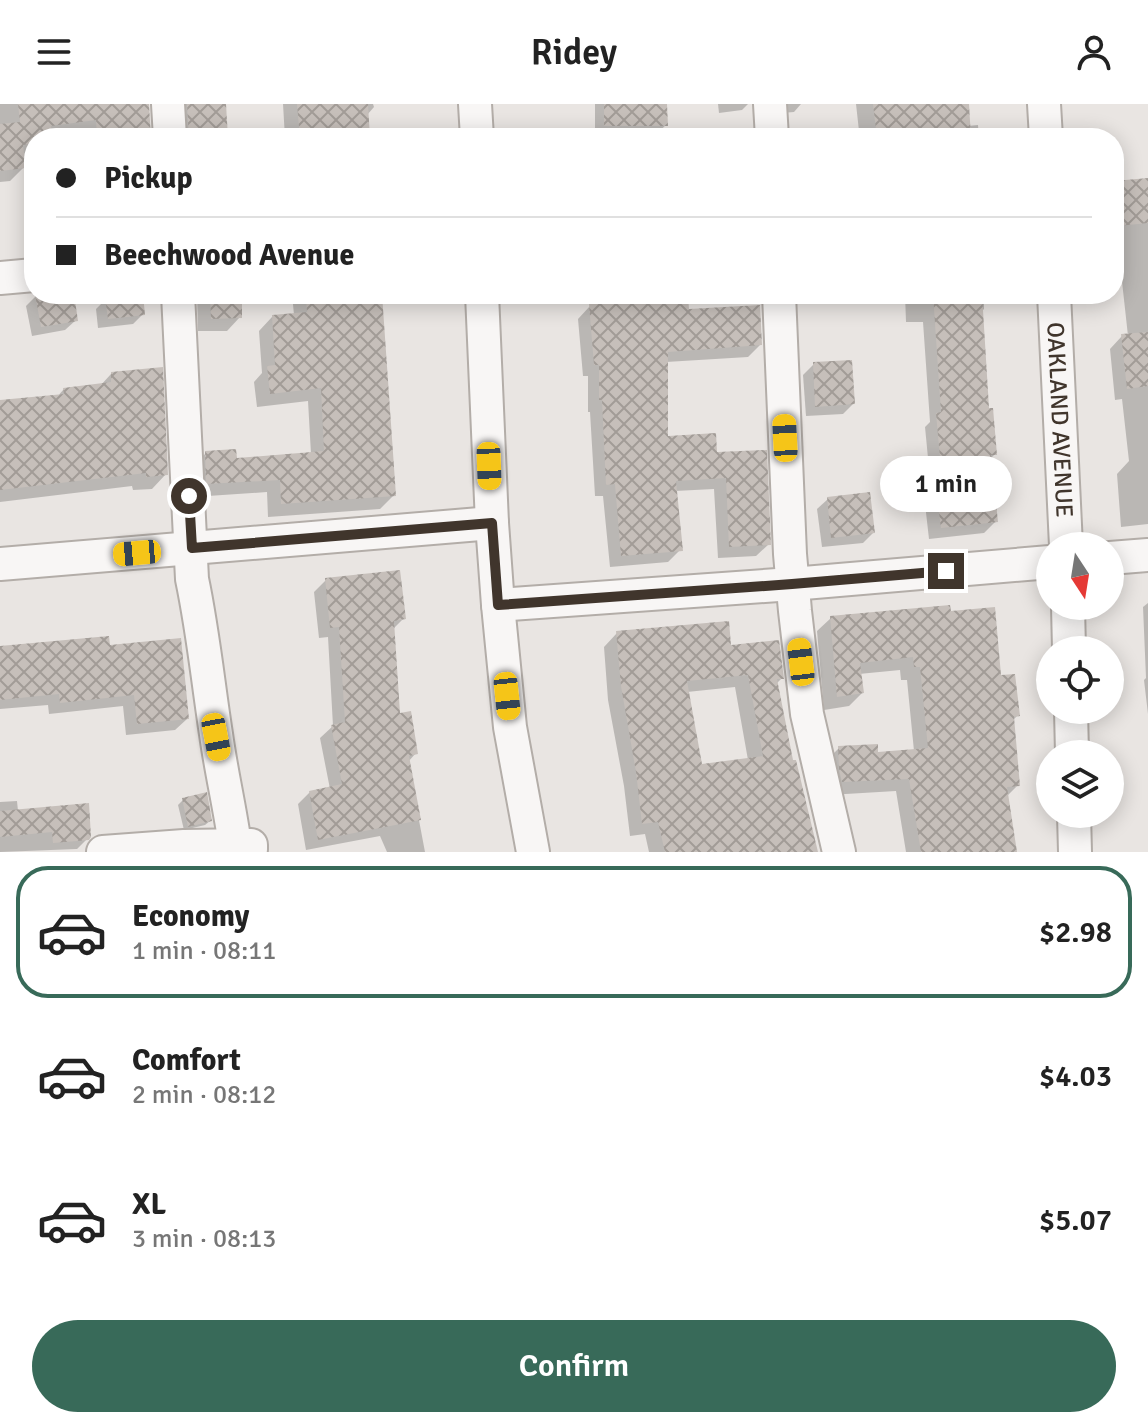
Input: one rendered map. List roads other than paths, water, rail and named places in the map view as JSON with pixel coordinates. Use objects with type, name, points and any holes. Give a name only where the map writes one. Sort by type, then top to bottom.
[{"type":"street","points":[[168,104],[169,128]]},
{"type":"street","points":[[475,104],[476,128]]},
{"type":"street","points":[[770,104],[771,128]]},
{"type":"street","points":[[1044,104],[1045,128]]},
{"type":"street","points":[[0,278],[24,276]]},
{"type":"street","points":[[103,852],[184,846],[243,849],[216,737],[202,624],[192,579],[179,304]]},
{"type":"street","points":[[482,304],[498,605],[510,727],[533,852]]},
{"type":"street","points":[[779,304],[792,584],[807,714],[839,852]]},
{"type":"street","name":"OAKLAND AVENUE","points":[[1054,304],[1065,532]]},
{"type":"street","points":[[0,564],[492,523]]},
{"type":"street","points":[[1124,557],[1148,555]]},
{"type":"street","points":[[498,605],[1036,563]]},
{"type":"street","points":[[1074,828],[1075,852]]}]
